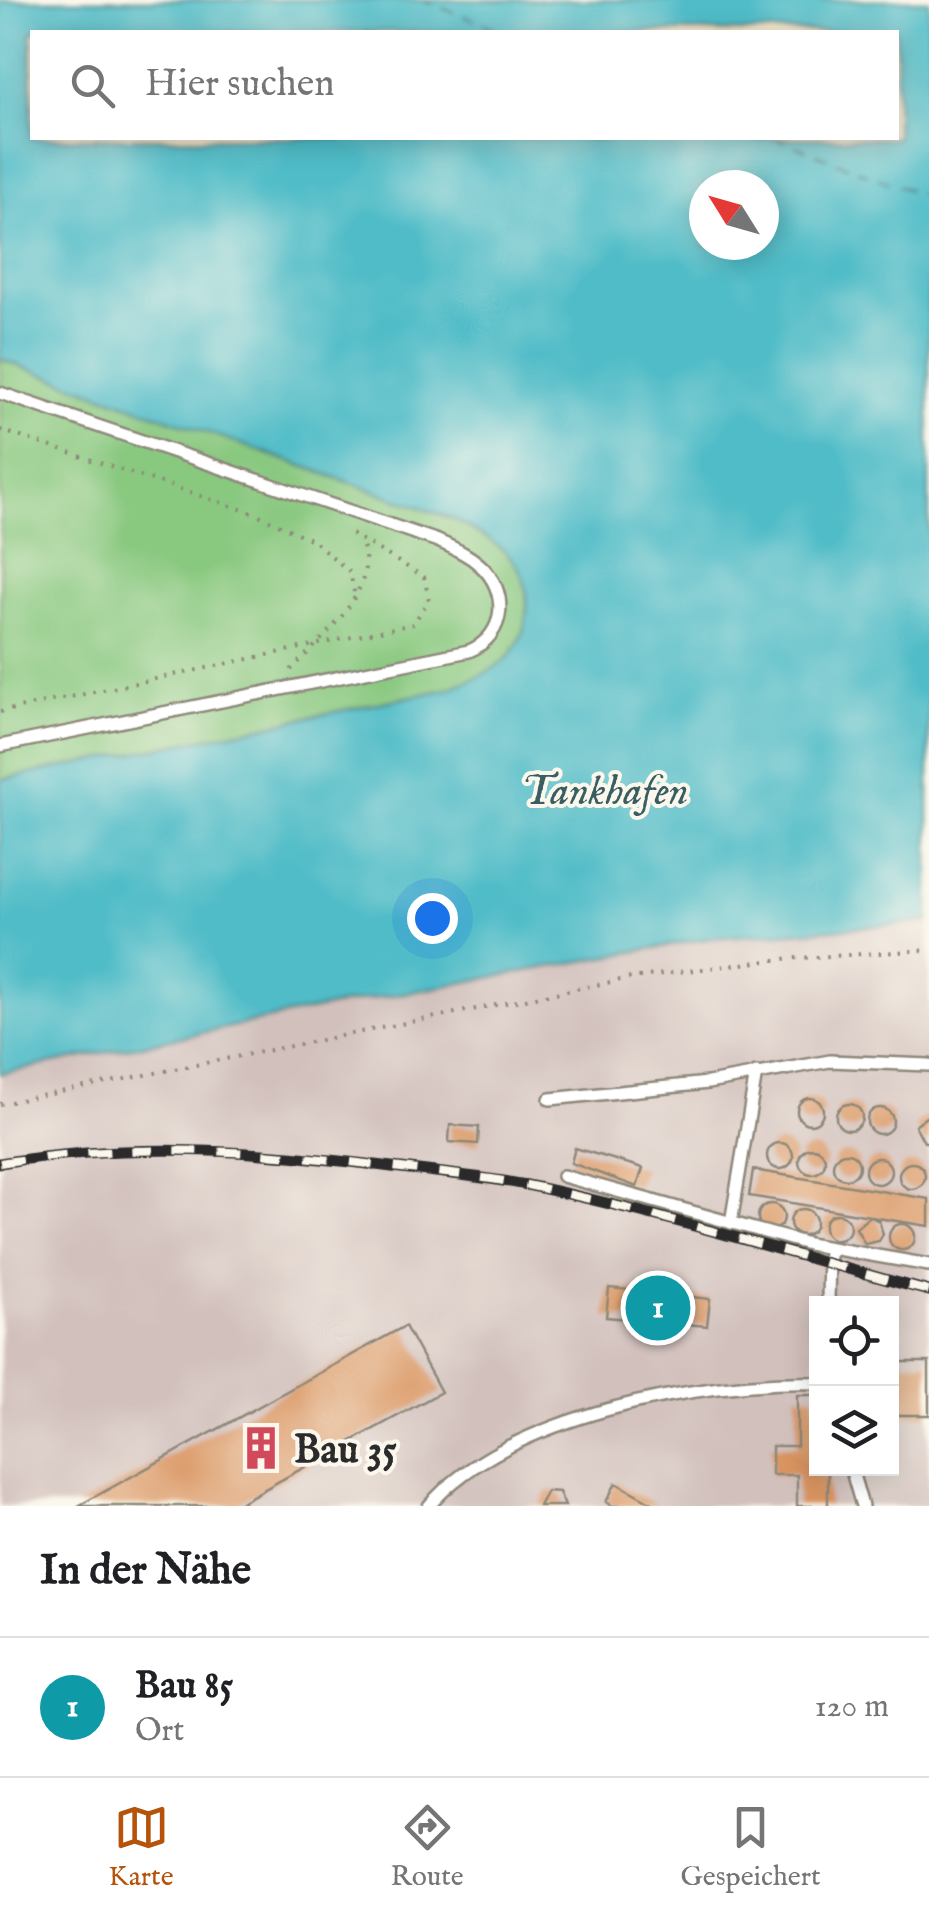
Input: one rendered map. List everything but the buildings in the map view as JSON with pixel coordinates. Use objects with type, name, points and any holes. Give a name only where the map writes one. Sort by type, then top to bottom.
[{"type":"lane","points":[[0,393],[438,541],[484,568],[496,585],[501,604],[494,631],[469,651],[0,746]]},
{"type":"lane","points":[[550,1099],[708,1083],[830,1061],[929,1065]]},
{"type":"lane","points":[[732,1223],[756,1073]]},
{"type":"lane","points":[[563,1176],[829,1248],[929,1265]]},
{"type":"lane","points":[[828,1296],[829,1248]]},
{"type":"lane","points":[[429,1506],[463,1473],[497,1451],[554,1426],[629,1405],[780,1382],[809,1382]]},
{"type":"lane","points":[[853,1476],[862,1506]]},
{"type":"path","points":[[0,430],[298,532],[350,572],[355,596]]},
{"type":"path","points":[[0,712],[316,643],[400,630],[413,624],[426,609],[430,594],[424,578],[342,528]]},
{"type":"path","points":[[289,671],[355,596],[365,571],[366,554],[358,537]]},
{"type":"path","points":[[0,1104],[631,978],[782,959],[929,950]]},
{"type":"shaded area","points":[[885,922],[929,922],[929,1506],[0,1506],[0,1074],[343,1004],[711,938]]},
{"type":"green space","points":[[0,359],[453,519],[499,547],[519,570],[527,607],[517,644],[497,666],[448,689],[0,780]]},
{"type":"water","name":"Tankhafen","points":[[0,0],[929,0],[929,922],[711,938],[343,1004],[0,1074],[0,780],[448,689],[489,671],[504,661],[517,644],[527,607],[519,570],[492,542],[453,519],[0,359]]},
{"type":"ferry route","points":[[422,0],[500,30]]},
{"type":"ferry route","points":[[780,140],[929,198]]},
{"type":"railway","points":[[0,1163],[96,1152],[192,1151],[336,1160],[474,1177],[628,1208],[929,1291]]},
{"type":"place","name":"Bau 85","points":[[658,1308]]},
{"type":"place","name":"Bau 35","points":[[261,1448]]}]
